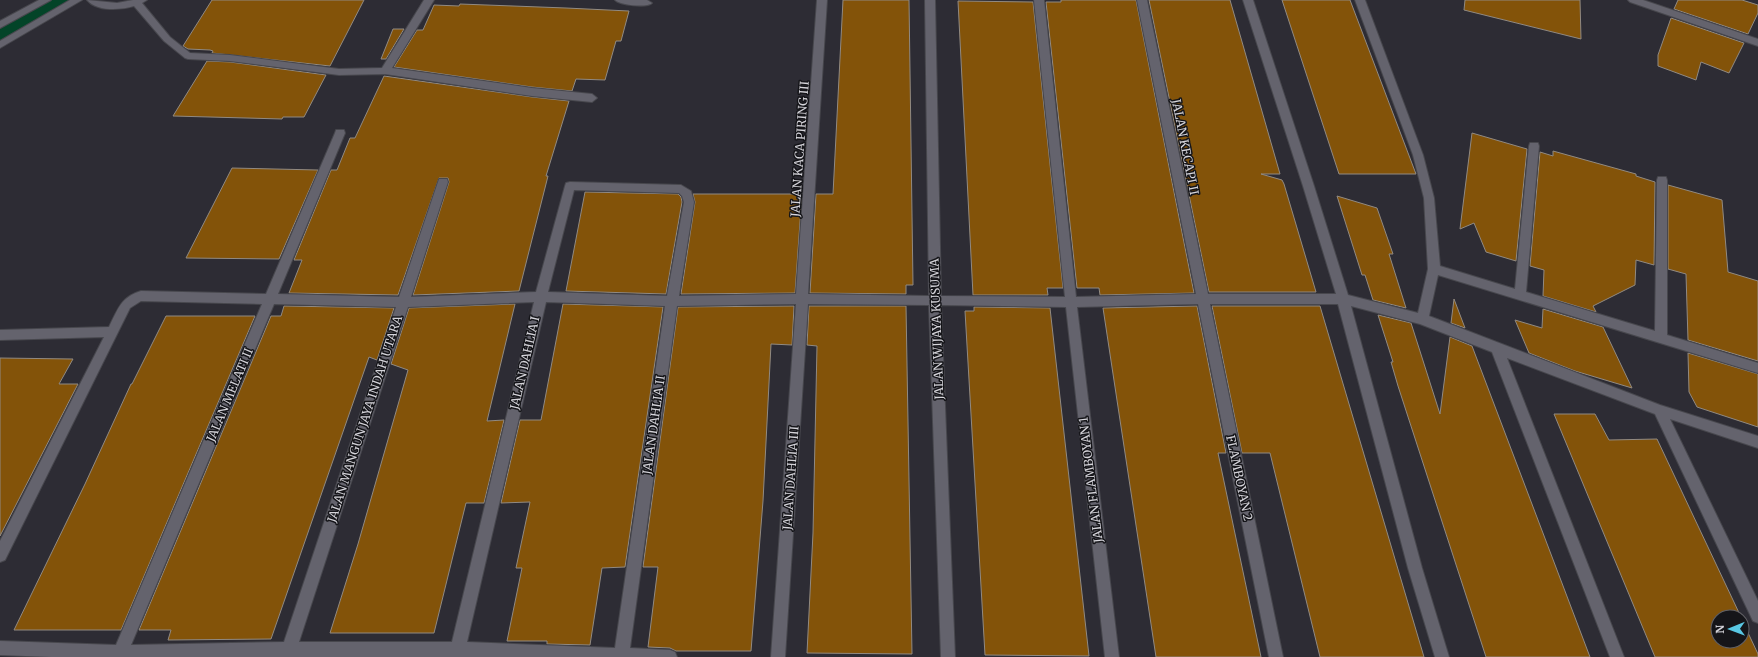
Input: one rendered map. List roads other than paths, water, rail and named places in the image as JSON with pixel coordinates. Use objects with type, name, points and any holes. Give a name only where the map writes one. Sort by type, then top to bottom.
[{"type":"street","points":[[0,25],[46,0]]},
{"type":"street","points":[[0,45],[77,0]]},
{"type":"street","points":[[92,0],[100,4],[111,6],[139,1],[167,39],[188,56],[230,58],[339,72],[385,71],[532,92],[592,98]]},
{"type":"street","points":[[385,71],[429,0]]},
{"type":"street","points":[[620,0],[648,3]]},
{"type":"street","name":"JALAN KACA PIRING III","points":[[803,299],[822,0]]},
{"type":"street","name":"JALAN WIJAYA KUSUMA","points":[[930,0],[935,301],[948,657]]},
{"type":"street","name":"JALAN FLAMBOYAN 1","points":[[1039,0],[1071,302],[1112,657]]},
{"type":"street","name":"JALAN KECAPI II","points":[[1142,0],[1202,299]]},
{"type":"street","points":[[1248,0],[1284,108],[1343,299],[1420,587],[1442,657]]},
{"type":"street","points":[[1360,0],[1418,155],[1429,198],[1434,269],[1422,319]]},
{"type":"street","points":[[1639,1],[1758,43]]},
{"type":"street","points":[[1741,36],[1758,33]]},
{"type":"street","name":"JALAN MELATI II","points":[[119,654],[340,133]]},
{"type":"street","points":[[1520,294],[1534,146]]},
{"type":"street","points":[[1662,180],[1662,338]]},
{"type":"street","name":"JALAN MANGUN JAYA INDAH UTARA","points":[[288,653],[444,182]]},
{"type":"street","name":"JALAN DAHLIA I","points":[[457,653],[541,297],[570,186],[674,188],[681,189],[687,194]]},
{"type":"street","name":"JALAN DAHLIA II","points":[[621,657],[672,301],[689,202],[687,194]]},
{"type":"street","points":[[1434,269],[1520,294],[1758,368]]},
{"type":"street","points":[[0,555],[126,305],[134,298],[141,296],[403,302],[541,297],[672,301],[803,299],[1071,302],[1202,299],[1343,299],[1422,319],[1659,410],[1758,442]]},
{"type":"street","name":"JALAN DAHLIA III","points":[[778,657],[803,299]]},
{"type":"street","name":"FLAMBOYAN 2","points":[[1202,299],[1276,657]]},
{"type":"street","points":[[0,335],[112,332]]},
{"type":"street","points":[[1497,349],[1617,657]]},
{"type":"street","points":[[1659,410],[1758,616]]},
{"type":"street","points":[[0,648],[119,654],[457,653],[670,657]]}]
